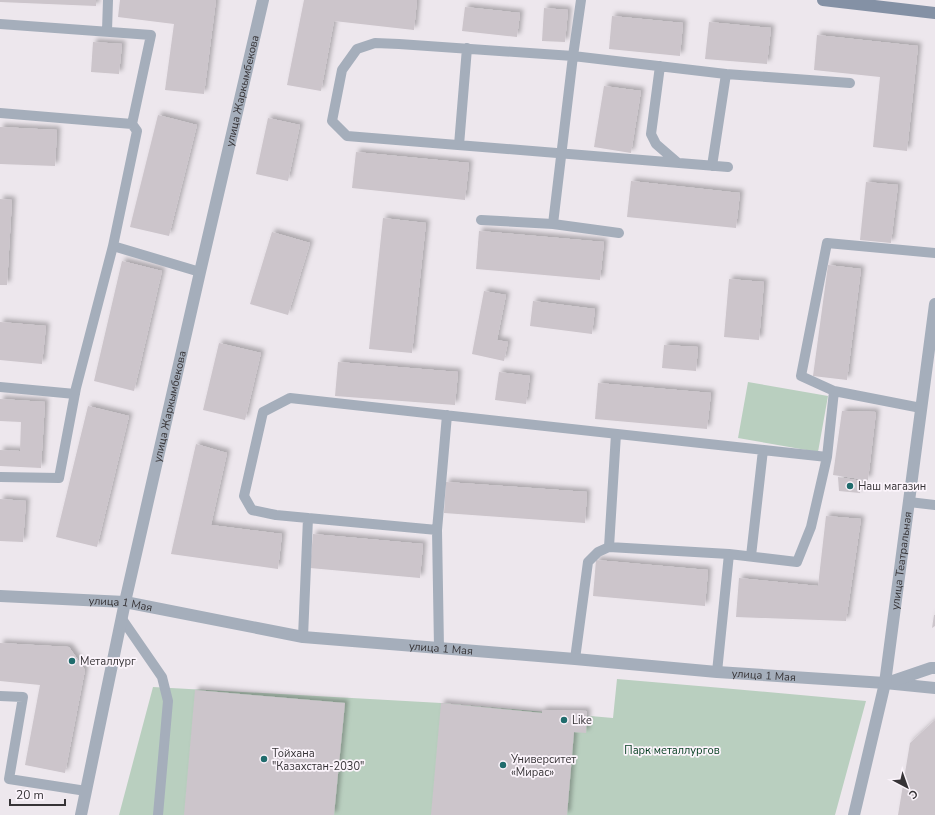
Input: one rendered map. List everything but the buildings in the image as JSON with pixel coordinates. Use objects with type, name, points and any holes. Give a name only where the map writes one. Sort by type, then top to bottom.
[{"type":"main road","points":[[822,0],[935,13]]},
{"type":"street","name":"улица Жаркымбекова","points":[[81,815],[125,602],[263,0]]},
{"type":"street","name":"улица Театральная","points":[[854,815],[885,684],[935,304]]},
{"type":"street","name":"улица 1 Мая","points":[[0,596],[125,602],[302,636],[717,672],[935,688]]},
{"type":"street","name":"улица 1 Мая","points":[[885,684],[931,668],[935,668]]},
{"type":"lane","points":[[107,31],[108,0]]},
{"type":"lane","points":[[553,224],[581,0]]},
{"type":"lane","points":[[0,24],[151,34],[132,124],[137,131],[113,246],[75,394],[58,478],[0,477]]},
{"type":"lane","points":[[728,167],[347,136],[332,121],[342,70],[357,49],[375,43],[573,56],[726,74],[850,83]]},
{"type":"lane","points":[[459,145],[467,48]]},
{"type":"lane","points":[[660,66],[651,134],[656,144],[678,163]]},
{"type":"lane","points":[[712,166],[726,74]]},
{"type":"lane","points":[[0,113],[132,124]]},
{"type":"lane","points":[[481,220],[553,224],[619,233]]},
{"type":"lane","points":[[921,408],[834,391],[801,376],[827,243],[935,253]]},
{"type":"lane","points":[[113,246],[200,272]]},
{"type":"lane","points":[[0,387],[75,394]]},
{"type":"lane","points":[[575,659],[588,562],[598,552],[609,547],[729,554],[797,562],[811,527],[827,457],[834,391]]},
{"type":"lane","points":[[437,530],[276,515],[252,510],[244,496],[262,412],[290,398],[827,457]]},
{"type":"lane","points":[[439,648],[437,530],[447,416]]},
{"type":"lane","points":[[609,547],[616,434]]},
{"type":"lane","points":[[751,556],[763,450]]},
{"type":"lane","points":[[909,502],[935,505]]},
{"type":"lane","points":[[302,636],[308,518]]},
{"type":"lane","points":[[717,672],[729,554]]},
{"type":"lane","points":[[122,619],[162,676],[168,701],[158,815]]},
{"type":"lane","points":[[0,696],[23,697],[9,779],[86,791]]},
{"type":"green space","points":[[748,382],[828,396],[818,452],[738,438]]},
{"type":"green space","name":"Парк металлургов","points":[[617,679],[866,701],[835,815],[119,815],[153,687],[441,703],[613,718]]},
{"type":"place","name":"Наш магазин","points":[[850,486]]},
{"type":"place","name":"Металлург","points":[[72,661]]},
{"type":"place","name":"Like","points":[[564,720]]},
{"type":"place","name":"Тойхана \"Казахстан-2030\"","points":[[264,759]]},
{"type":"place","name":"Университет «Мирас»","points":[[503,765]]}]
